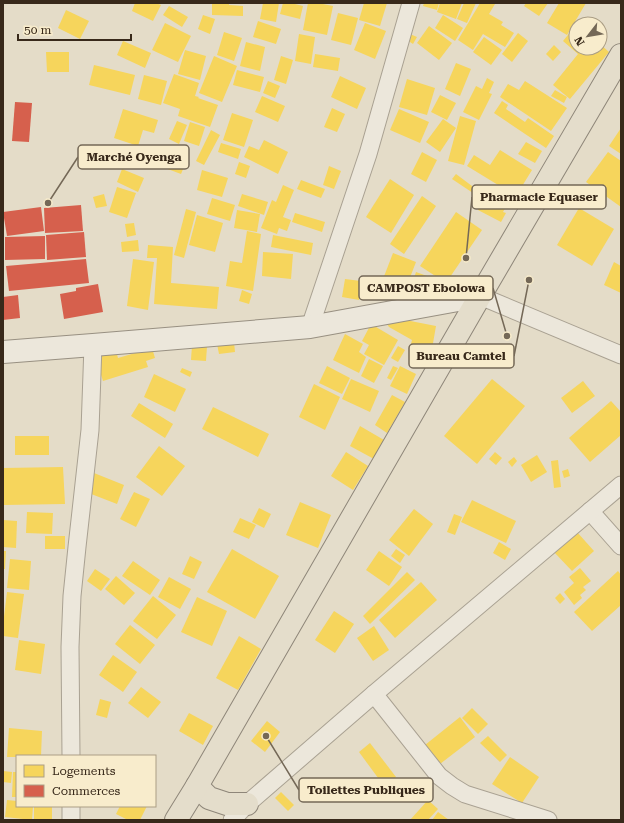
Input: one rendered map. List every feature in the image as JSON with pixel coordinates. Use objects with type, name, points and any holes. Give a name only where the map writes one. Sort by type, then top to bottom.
[{"type":"main road","points":[[176,820],[621,55]]},
{"type":"main road","points":[[3,352],[310,327],[480,296]]},
{"type":"main road","points":[[197,786],[209,798],[227,804],[247,804]]},
{"type":"street","points":[[310,327],[368,154],[411,3]]},
{"type":"street","points":[[480,296],[621,355]]},
{"type":"street","points":[[71,755],[70,647],[72,603],[90,430],[93,345]]},
{"type":"street","points":[[232,820],[247,804],[374,694],[621,485]]},
{"type":"street","points":[[590,511],[621,546]]},
{"type":"street","points":[[374,694],[439,776],[452,786],[465,794],[548,820]]},
{"type":"street","points":[[71,807],[72,820]]},
{"type":"building: Logements","points":[[135,3],[156,3],[161,5],[153,21],[132,11]]},
{"type":"building: Logements","points":[[212,3],[229,3],[229,5],[243,6],[243,16],[212,15]]},
{"type":"building: Logements","points":[[263,3],[279,3],[276,22],[260,19]]},
{"type":"building: Logements","points":[[283,3],[303,6],[300,19],[280,14]]},
{"type":"building: Logements","points":[[308,3],[333,6],[327,35],[303,30]]},
{"type":"building: Logements","points":[[364,3],[387,3],[380,26],[359,20]]},
{"type":"building: Logements","points":[[424,3],[439,3],[437,10],[423,6]]},
{"type":"building: Logements","points":[[440,3],[462,3],[456,19],[437,12]]},
{"type":"building: Logements","points":[[464,3],[476,3],[467,23],[457,19]]},
{"type":"building: Logements","points":[[480,3],[495,4],[489,14],[503,22],[501,25],[514,33],[505,47],[483,34],[473,50],[458,40]]},
{"type":"building: Logements","points":[[526,3],[548,3],[539,16],[524,6]]},
{"type":"building: Logements","points":[[559,3],[586,3],[578,16],[568,16],[567,35],[547,23]]},
{"type":"building: Logements","points":[[169,6],[188,17],[182,27],[163,15]]},
{"type":"building: Logements","points":[[66,10],[89,21],[80,39],[58,28]]},
{"type":"building: Logements","points":[[338,13],[358,18],[351,45],[331,40]]},
{"type":"building: Logements","points":[[203,15],[215,19],[210,34],[198,29]]},
{"type":"building: Logements","points":[[443,15],[463,28],[455,41],[435,28]]},
{"type":"building: Logements","points":[[258,21],[281,29],[276,44],[253,37]]},
{"type":"building: Logements","points":[[165,23],[191,36],[178,62],[152,50]]},
{"type":"building: Logements","points":[[365,23],[386,31],[375,59],[354,50]]},
{"type":"building: Logements","points":[[429,26],[452,43],[439,60],[417,43]]},
{"type":"building: Logements","points":[[224,32],[242,38],[234,61],[217,55]]},
{"type":"building: Logements","points":[[518,33],[528,41],[512,62],[502,54]]},
{"type":"building: Logements","points":[[299,34],[315,37],[311,64],[295,61]]},
{"type":"building: Logements","points":[[410,34],[417,37],[413,44],[407,40]]},
{"type":"building: Logements","points":[[568,35],[568,45],[563,41]]},
{"type":"building: Logements","points":[[484,37],[502,50],[491,65],[473,52]]},
{"type":"building: Logements","points":[[123,41],[151,53],[145,68],[117,55]]},
{"type":"building: Logements","points":[[246,42],[265,47],[260,71],[240,66]]},
{"type":"building: Logements","points":[[554,45],[561,52],[553,61],[546,54]]},
{"type":"building: Logements","points":[[185,50],[206,56],[200,80],[178,74]]},
{"type":"building: Logements","points":[[46,52],[69,52],[69,72],[47,72]]},
{"type":"building: Logements","points":[[315,54],[340,58],[338,71],[313,67]]},
{"type":"building: Logements","points":[[214,56],[237,66],[222,102],[199,93]]},
{"type":"building: Logements","points":[[281,56],[293,60],[286,84],[274,80]]},
{"type":"building: Logements","points":[[576,56],[606,56],[570,99],[553,85]]},
{"type":"building: Logements","points":[[456,63],[471,69],[460,96],[445,89]]},
{"type":"building: Logements","points":[[94,65],[135,75],[130,95],[89,85]]},
{"type":"building: Logements","points":[[237,70],[264,77],[260,92],[233,85]]},
{"type":"building: Logements","points":[[174,74],[199,83],[195,96],[218,105],[210,127],[178,116],[180,109],[163,103]]},
{"type":"building: Logements","points":[[144,75],[167,81],[161,105],[138,99]]},
{"type":"building: Logements","points":[[340,76],[366,88],[357,109],[331,97]]},
{"type":"building: Logements","points":[[487,78],[494,82],[489,93],[492,94],[479,120],[463,112],[476,86],[482,89]]},
{"type":"building: Logements","points":[[407,79],[435,88],[427,115],[399,107]]},
{"type":"building: Logements","points":[[268,81],[280,86],[275,98],[263,93]]},
{"type":"building: Logements","points":[[525,81],[567,108],[551,131],[500,97],[508,84],[519,90]]},
{"type":"building: Logements","points":[[555,90],[567,97],[564,103],[551,96]]},
{"type":"building: Logements","points":[[440,95],[456,103],[447,120],[431,112]]},
{"type":"building: Logements","points":[[262,96],[285,106],[278,122],[255,112]]},
{"type":"building: Logements","points":[[502,101],[508,105],[506,109],[525,122],[528,118],[554,136],[546,148],[494,113]]},
{"type":"building: Logements","points":[[332,108],[345,114],[337,132],[324,127]]},
{"type":"building: Logements","points":[[123,109],[158,120],[154,133],[143,130],[138,146],[114,138]]},
{"type":"building: Logements","points":[[399,109],[429,122],[420,143],[390,130]]},
{"type":"building: Logements","points":[[232,113],[253,120],[244,147],[223,140]]},
{"type":"building: Logements","points":[[460,116],[476,121],[464,165],[448,161]]},
{"type":"building: Logements","points":[[443,119],[456,128],[440,152],[426,142]]},
{"type":"building: Logements","points":[[177,121],[187,125],[179,144],[169,139]]},
{"type":"building: Logements","points":[[190,122],[205,127],[199,146],[184,141]]},
{"type":"building: Logements","points":[[621,128],[621,154],[609,146]]},
{"type":"building: Logements","points":[[211,130],[220,135],[204,165],[196,161]]},
{"type":"building: Logements","points":[[264,140],[288,152],[278,174],[244,157],[249,146],[259,150]]},
{"type":"building: Logements","points":[[526,142],[542,151],[535,163],[518,154]]},
{"type":"building: Logements","points":[[221,143],[241,149],[238,159],[218,152]]},
{"type":"building: Logements","points":[[173,149],[189,155],[181,174],[165,168]]},
{"type":"building: Logements","points":[[500,150],[532,170],[516,196],[467,166],[474,155],[490,165]]},
{"type":"building: Logements","points":[[422,152],[437,160],[426,182],[411,174]]},
{"type":"building: Logements","points":[[608,152],[621,161],[621,207],[586,182]]},
{"type":"building: Logements","points":[[239,162],[250,166],[246,178],[235,174]]},
{"type":"building: Logements","points":[[329,166],[341,171],[334,189],[323,185]]},
{"type":"building: Logements","points":[[122,169],[144,178],[138,192],[117,182]]},
{"type":"building: Logements","points":[[202,170],[228,178],[222,197],[197,190]]},
{"type":"building: Logements","points":[[456,174],[476,189],[473,193],[452,179]]},
{"type":"building: Logements","points":[[390,179],[414,195],[391,233],[366,217]]},
{"type":"building: Logements","points":[[301,180],[325,189],[321,198],[297,189]]},
{"type":"building: Logements","points":[[283,185],[294,190],[283,217],[291,220],[287,231],[279,228],[277,234],[261,228],[272,200],[276,202]]},
{"type":"building: Logements","points":[[117,187],[136,193],[127,218],[109,212]]},
{"type":"building: Logements","points":[[489,188],[510,199],[503,212],[506,213],[501,222],[478,210]]},
{"type":"building: Logements","points":[[104,194],[107,206],[96,208],[93,197]]},
{"type":"building: Logements","points":[[242,194],[268,202],[264,215],[238,206]]},
{"type":"building: Logements","points":[[422,196],[436,206],[404,254],[390,244]]},
{"type":"building: Logements","points":[[212,198],[235,205],[230,221],[207,214]]},
{"type":"building: Logements","points":[[579,208],[614,229],[592,266],[557,245]]},
{"type":"building: Logements","points":[[186,209],[196,212],[184,258],[174,255]]},
{"type":"building: Logements","points":[[237,210],[260,214],[257,232],[234,228]]},
{"type":"building: Logements","points":[[456,212],[482,230],[446,283],[420,266]]},
{"type":"building: Logements","points":[[295,213],[325,222],[322,232],[292,222]]},
{"type":"building: Logements","points":[[197,215],[223,223],[215,252],[189,245]]},
{"type":"building: Logements","points":[[134,223],[136,235],[127,237],[125,224]]},
{"type":"building: Logements","points":[[247,231],[261,234],[253,291],[226,286],[230,261],[242,263]]},
{"type":"building: Logements","points":[[273,235],[313,243],[311,255],[271,247]]},
{"type":"building: Logements","points":[[138,240],[139,251],[122,252],[121,242]]},
{"type":"building: Logements","points":[[148,245],[173,247],[171,283],[219,287],[217,309],[154,304],[157,258],[147,258]]},
{"type":"building: Logements","points":[[263,252],[293,254],[291,279],[262,276]]},
{"type":"building: Logements","points":[[393,253],[416,262],[406,288],[383,279]]},
{"type":"building: Logements","points":[[133,259],[154,262],[148,310],[127,306]]},
{"type":"building: Logements","points":[[614,262],[621,266],[621,293],[604,285]]},
{"type":"building: Logements","points":[[416,272],[427,276],[422,291],[411,287]]},
{"type":"building: Logements","points":[[345,279],[361,281],[359,300],[342,297]]},
{"type":"building: Logements","points":[[242,290],[252,294],[249,304],[239,301]]},
{"type":"building: Logements","points":[[390,317],[436,326],[432,349],[411,344],[412,340],[389,327],[385,321]]},
{"type":"building: Logements","points":[[371,324],[398,340],[384,365],[364,354],[369,345],[362,341]]},
{"type":"building: Logements","points":[[345,334],[363,344],[359,352],[366,357],[359,373],[333,360]]},
{"type":"building: Logements","points":[[234,342],[235,352],[219,354],[217,344]]},
{"type":"building: Logements","points":[[192,345],[207,346],[206,361],[191,360]]},
{"type":"building: Logements","points":[[398,346],[405,350],[398,362],[391,358]]},
{"type":"building: Logements","points":[[115,347],[118,358],[152,348],[155,358],[146,361],[148,367],[103,381],[94,353]]},
{"type":"building: Logements","points":[[369,359],[383,366],[374,383],[361,376]]},
{"type":"building: Logements","points":[[327,366],[350,378],[342,394],[319,383]]},
{"type":"building: Logements","points":[[393,366],[398,368],[391,380],[387,378]]},
{"type":"building: Logements","points":[[400,366],[416,374],[407,394],[390,386]]},
{"type":"building: Logements","points":[[182,368],[192,372],[190,377],[180,372]]},
{"type":"building: Logements","points":[[154,374],[186,389],[175,412],[144,397]]},
{"type":"building: Logements","points":[[351,379],[379,391],[370,412],[342,399]]},
{"type":"building: Logements","points":[[492,379],[525,406],[477,464],[444,436]]},
{"type":"building: Logements","points":[[583,381],[595,396],[572,413],[561,398]]},
{"type":"building: Logements","points":[[314,384],[340,397],[325,430],[299,417]]},
{"type":"building: Logements","points":[[392,395],[405,402],[387,433],[375,425]]},
{"type":"building: Logements","points":[[611,401],[621,412],[621,435],[590,462],[569,438]]},
{"type":"building: Logements","points":[[139,403],[173,424],[165,438],[131,416]]},
{"type":"building: Logements","points":[[213,407],[269,434],[258,457],[202,429]]},
{"type":"building: Logements","points":[[360,426],[384,440],[374,459],[350,446]]},
{"type":"building: Logements","points":[[15,436],[49,436],[49,455],[15,455]]},
{"type":"building: Logements","points":[[159,446],[185,466],[162,496],[136,477]]},
{"type":"building: Logements","points":[[346,452],[368,466],[353,490],[331,476]]},
{"type":"building: Logements","points":[[495,452],[502,458],[496,465],[489,459]]},
{"type":"building: Logements","points":[[537,455],[547,472],[531,482],[521,465]]},
{"type":"building: Logements","points":[[514,457],[517,461],[512,467],[508,462]]},
{"type":"building: Logements","points":[[558,460],[561,487],[554,488],[551,461]]},
{"type":"building: Logements","points":[[63,467],[65,504],[4,505],[3,468]]},
{"type":"building: Logements","points":[[568,469],[570,476],[564,478],[562,471]]},
{"type":"building: Logements","points":[[94,473],[124,485],[117,504],[86,492]]},
{"type":"building: Logements","points":[[134,492],[150,499],[136,527],[120,519]]},
{"type":"building: Logements","points":[[472,500],[516,521],[506,543],[461,522]]},
{"type":"building: Logements","points":[[300,502],[331,515],[318,548],[286,535]]},
{"type":"building: Logements","points":[[259,508],[271,514],[264,528],[252,522]]},
{"type":"building: Logements","points":[[414,509],[433,524],[409,556],[389,540]]},
{"type":"building: Logements","points":[[27,512],[53,513],[52,534],[26,533]]},
{"type":"building: Logements","points":[[454,514],[462,517],[455,535],[447,532]]},
{"type":"building: Logements","points":[[240,518],[256,525],[249,539],[233,532]]},
{"type":"building: Logements","points":[[3,520],[17,521],[16,548],[3,547]]},
{"type":"building: Logements","points":[[577,532],[594,551],[572,571],[554,552]]},
{"type":"building: Logements","points":[[45,536],[65,536],[65,549],[45,549]]},
{"type":"building: Logements","points":[[499,542],[511,549],[505,560],[493,553]]},
{"type":"building: Logements","points":[[232,549],[279,576],[255,619],[207,592]]},
{"type":"building: Logements","points":[[396,549],[405,555],[400,563],[391,556]]},
{"type":"building: Logements","points":[[3,551],[6,551],[5,569],[3,569]]},
{"type":"building: Logements","points":[[379,551],[402,567],[389,586],[366,570]]},
{"type":"building: Logements","points":[[190,556],[202,562],[194,579],[182,574]]},
{"type":"building: Logements","points":[[10,559],[31,561],[29,590],[7,588]]},
{"type":"building: Logements","points":[[133,561],[160,580],[150,595],[122,576]]},
{"type":"building: Logements","points":[[580,568],[591,581],[583,587],[586,590],[580,595],[582,598],[574,605],[564,592],[574,583],[569,577]]},
{"type":"building: Logements","points":[[95,569],[110,579],[101,591],[87,581]]},
{"type":"building: Logements","points":[[618,571],[621,575],[621,605],[592,631],[574,612]]},
{"type":"building: Logements","points":[[407,572],[415,580],[370,624],[363,616]]},
{"type":"building: Logements","points":[[116,576],[135,593],[124,605],[105,589]]},
{"type":"building: Logements","points":[[169,577],[191,589],[180,609],[158,597]]},
{"type":"building: Logements","points":[[421,582],[437,600],[395,638],[379,620]]},
{"type":"building: Logements","points":[[7,592],[24,594],[18,638],[3,636]]},
{"type":"building: Logements","points":[[560,593],[565,599],[560,604],[555,598]]},
{"type":"building: Logements","points":[[153,596],[176,615],[157,639],[133,621]]},
{"type":"building: Logements","points":[[197,597],[227,611],[212,646],[181,632]]},
{"type":"building: Logements","points":[[334,611],[354,624],[335,653],[315,640]]},
{"type":"building: Logements","points":[[130,625],[155,645],[140,664],[115,644]]},
{"type":"building: Logements","points":[[374,626],[389,650],[373,661],[357,638]]},
{"type":"building: Logements","points":[[239,636],[261,649],[238,690],[216,678]]},
{"type":"building: Logements","points":[[19,640],[45,644],[41,674],[15,670]]},
{"type":"building: Logements","points":[[113,655],[137,672],[123,692],[99,675]]},
{"type":"building: Logements","points":[[141,687],[161,702],[148,718],[128,703]]},
{"type":"building: Logements","points":[[100,699],[111,702],[107,718],[96,715]]},
{"type":"building: Logements","points":[[472,708],[488,724],[478,734],[462,718]]},
{"type":"building: Logements","points":[[189,713],[213,726],[203,745],[179,731]]},
{"type":"building: Logements","points":[[460,717],[475,737],[440,764],[425,745]]},
{"type":"building: Logements","points":[[267,721],[280,732],[265,752],[251,741]]},
{"type":"building: Logements","points":[[9,728],[42,731],[41,755],[16,755],[16,757],[7,757]]},
{"type":"building: Logements","points":[[488,736],[507,755],[500,762],[480,743]]},
{"type":"building: Logements","points":[[370,743],[396,777],[384,786],[359,752]]},
{"type":"building: Logements","points":[[510,757],[539,777],[522,803],[492,784]]},
{"type":"building: Logements","points":[[3,771],[12,772],[11,783],[3,782]]},
{"type":"building: Logements","points":[[13,772],[16,772],[16,797],[12,797]]},
{"type":"building: Logements","points":[[281,792],[294,805],[288,811],[275,798]]},
{"type":"building: Logements","points":[[7,800],[16,801],[16,807],[33,807],[32,820],[5,817]]},
{"type":"building: Logements","points":[[428,800],[438,809],[428,820],[410,820]]},
{"type":"building: Logements","points":[[34,807],[52,807],[52,820],[34,820]]},
{"type":"building: Logements","points":[[120,807],[146,807],[140,820],[128,820],[116,814]]},
{"type":"building: Logements","points":[[438,812],[449,820],[432,820]]},
{"type":"building: Commerces","points":[[15,102],[32,103],[29,142],[12,141]]},
{"type":"building: Commerces","points":[[81,205],[83,231],[45,233],[44,208]]},
{"type":"building: Commerces","points":[[41,207],[44,231],[7,236],[3,212]]},
{"type":"building: Commerces","points":[[84,232],[86,257],[47,260],[46,235]]},
{"type":"building: Commerces","points":[[45,236],[45,259],[5,260],[5,237]]},
{"type":"building: Commerces","points":[[86,259],[89,283],[9,291],[6,266]]},
{"type":"building: Commerces","points":[[98,284],[103,312],[64,319],[60,294],[76,291],[76,288]]},
{"type":"building: Commerces","points":[[18,295],[20,318],[3,320],[3,297]]},
{"type":"place","name":"Marché Oyenga","points":[[48,203]]},
{"type":"place","name":"Pharmacie Equaser","points":[[466,258]]},
{"type":"place","name":"Bureau Camtel","points":[[529,280]]},
{"type":"place","name":"CAMPOST Ebolowa","points":[[507,336]]},
{"type":"place","name":"Toilettes Publiques","points":[[266,736]]}]
